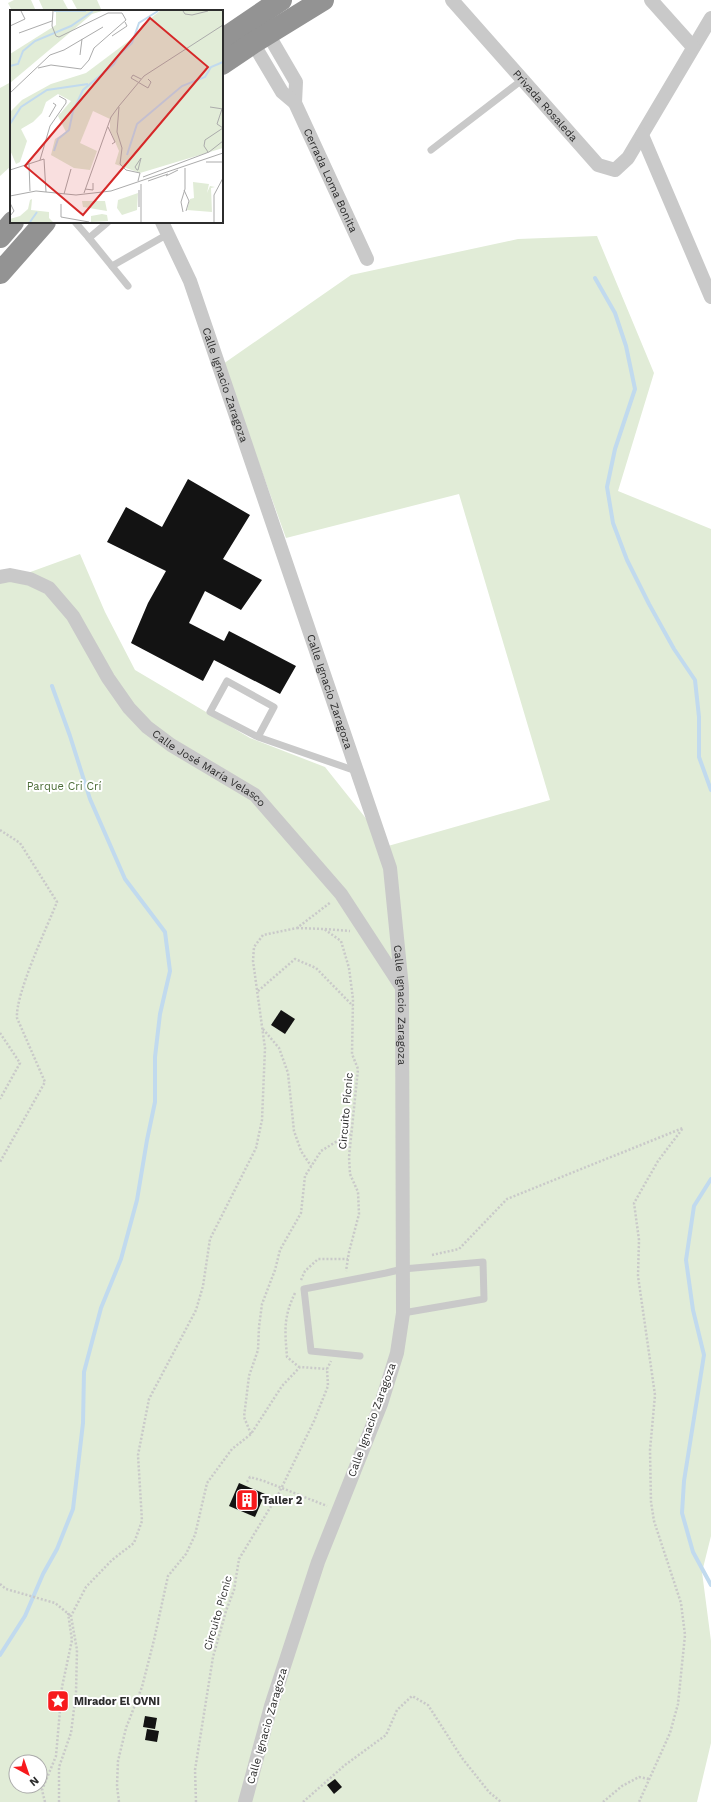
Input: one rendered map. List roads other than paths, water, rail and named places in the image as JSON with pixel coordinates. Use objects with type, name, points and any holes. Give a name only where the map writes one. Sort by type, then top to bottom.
[{"type":"highway","points":[[223,39],[281,0]]},
{"type":"highway","points":[[223,63],[323,0]]},
{"type":"highway","points":[[0,237],[12,223]]},
{"type":"highway","points":[[0,273],[44,223]]},
{"type":"street","name":"Privada Rosaleda","points":[[452,0],[598,165],[614,170],[628,158],[711,18]]},
{"type":"street","points":[[651,0],[693,47]]},
{"type":"street","name":"Cerrada Loma Bonita","points":[[260,39],[282,92],[295,103],[367,259]]},
{"type":"street","points":[[642,136],[711,297]]},
{"type":"street","name":"Calle Ignacio Zaragoza","points":[[165,228],[190,281],[390,868],[402,988],[403,1313],[397,1353],[383,1396],[318,1562],[273,1699],[245,1802]]},
{"type":"street","name":"Calle José María Velasco","points":[[0,577],[10,575],[30,579],[49,588],[73,616],[108,678],[134,713],[147,726],[171,745],[255,795],[341,894],[402,988]]},
{"type":"lane","points":[[431,150],[522,80]]},
{"type":"lane","points":[[76,223],[128,286]]},
{"type":"lane","points":[[89,238],[107,223]]},
{"type":"lane","points":[[112,266],[165,228]]},
{"type":"lane","points":[[258,737],[274,707],[227,681],[210,712],[258,737],[356,771]]},
{"type":"lane","points":[[360,1356],[311,1351],[304,1289],[403,1268],[483,1262],[484,1299],[403,1313]]},
{"type":"waterway","points":[[595,278],[615,313],[626,346],[635,389],[615,449],[607,487],[613,523],[627,560],[649,604],[674,649],[695,680],[699,717],[699,757],[711,790]]},
{"type":"waterway","points":[[0,1655],[25,1616],[43,1574],[57,1549],[73,1509],[83,1423],[84,1372],[101,1308],[121,1259],[137,1200],[155,1102],[155,1057],[160,1014],[170,971],[165,932],[125,879],[90,799],[52,686]]},
{"type":"waterway","points":[[711,1179],[694,1206],[686,1260],[693,1310],[704,1355],[684,1481],[682,1513],[693,1552],[711,1585]]},
{"type":"place","name":"Taller 2","points":[[247,1500]]},
{"type":"place","name":"Mirador El OVNI","points":[[58,1701]]},
{"type":"park label","name":"Parque Cri Crí","points":[[64,786]]}]
